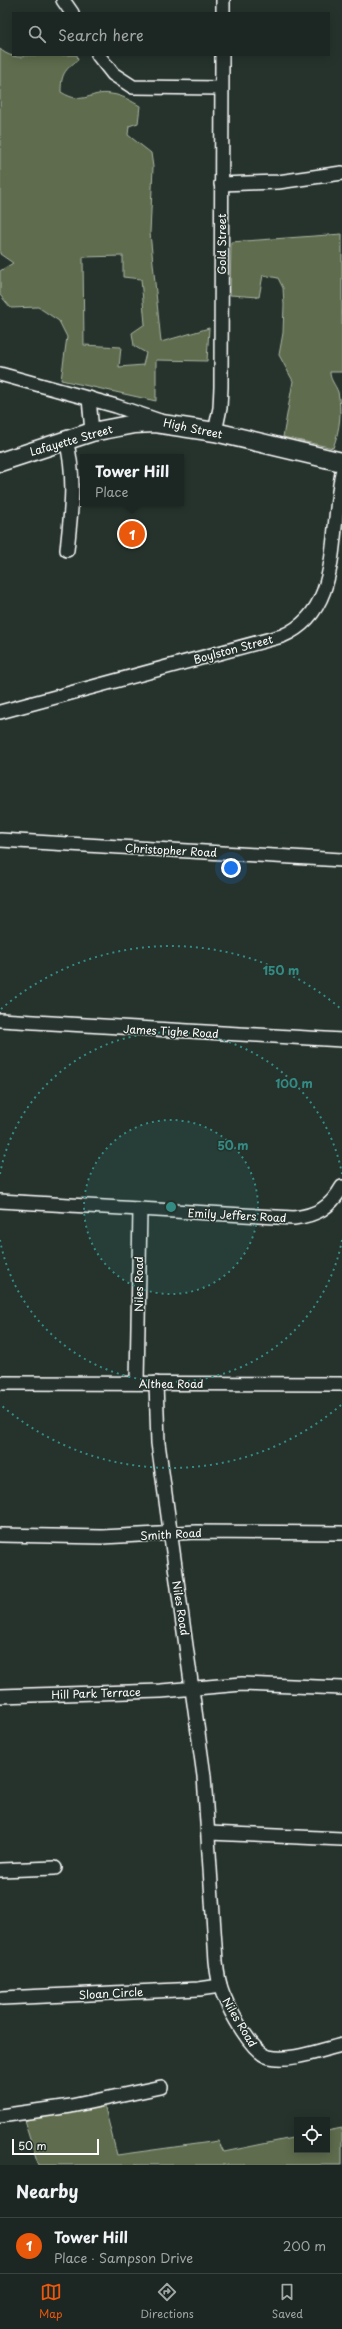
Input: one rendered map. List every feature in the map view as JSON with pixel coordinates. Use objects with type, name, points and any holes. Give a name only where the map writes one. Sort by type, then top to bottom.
[{"type":"main road","name":"Lafayette Street","points":[[0,462],[92,432],[134,424],[167,424]]},
{"type":"main road","name":"High Street","points":[[167,424],[215,432],[342,462]]},
{"type":"street","points":[[63,0],[71,12]]},
{"type":"street","points":[[223,0],[223,12]]},
{"type":"street","points":[[99,56],[113,74],[133,87],[221,88]]},
{"type":"street","name":"Gold Street","points":[[215,432],[220,408],[221,387],[222,56]]},
{"type":"street","points":[[221,184],[272,183],[342,173]]},
{"type":"street","name":"High Street","points":[[0,374],[89,398],[167,424]]},
{"type":"street","points":[[89,398],[92,432]]},
{"type":"street","points":[[66,440],[71,460],[73,486],[66,550]]},
{"type":"street","name":"Boylston Street","points":[[0,712],[282,636],[307,626],[325,610],[336,588],[342,473]]},
{"type":"street","name":"Christopher Road","points":[[0,840],[342,860]]},
{"type":"street","name":"James Tighe Road","points":[[0,1020],[342,1040]]},
{"type":"street","name":"Emily Jeffers Road","points":[[0,1201],[294,1218],[310,1216],[323,1210],[335,1199],[342,1187]]},
{"type":"street","name":"Niles Road","points":[[137,1383],[140,1209]]},
{"type":"street","name":"Althea Road","points":[[0,1383],[342,1384]]},
{"type":"street","name":"Niles Road","points":[[156,1383],[158,1443],[204,1776],[209,1834],[216,1961],[220,1986],[226,2001],[251,2043],[264,2056],[283,2058],[342,2045]]},
{"type":"street","name":"Smith Road","points":[[0,1535],[102,1537],[196,1532],[342,1533]]},
{"type":"street","name":"Hill Park Terrace","points":[[0,1696],[193,1688],[242,1684],[342,1688]]},
{"type":"street","points":[[209,1834],[342,1840]]},
{"type":"street","points":[[0,1870],[55,1868]]},
{"type":"street","name":"Sloan Circle","points":[[2,1998],[199,1989],[220,1986]]},
{"type":"street","points":[[0,2116],[71,2106],[161,2087]]},
{"type":"green space","points":[[0,49],[9,55],[17,57],[77,56],[78,60],[64,73],[61,92],[76,98],[104,93],[126,98],[140,106],[138,123],[129,126],[128,135],[151,153],[153,167],[150,233],[161,342],[209,328],[207,361],[156,360],[156,401],[61,380],[67,337],[59,321],[38,307],[11,308],[0,295],[0,271],[13,263],[0,254]],"holes":[[[123,256],[123,277],[141,279],[145,324],[132,333],[134,346],[146,353],[143,365],[119,367],[121,347],[84,345],[83,257]]]},
{"type":"green space","points":[[342,234],[342,372],[330,372],[338,392],[340,406],[339,427],[333,448],[283,437],[293,381],[279,355],[283,333],[283,288],[278,278],[263,275],[259,297],[230,295],[231,242]]},
{"type":"green space","points":[[104,2104],[117,2155],[218,2141],[224,2152],[294,2138],[294,2153],[330,2153],[330,2130],[342,2128],[342,2165],[38,2165],[24,2120]]},
{"type":"place","name":"Tower Hill","points":[[132,534]]}]
